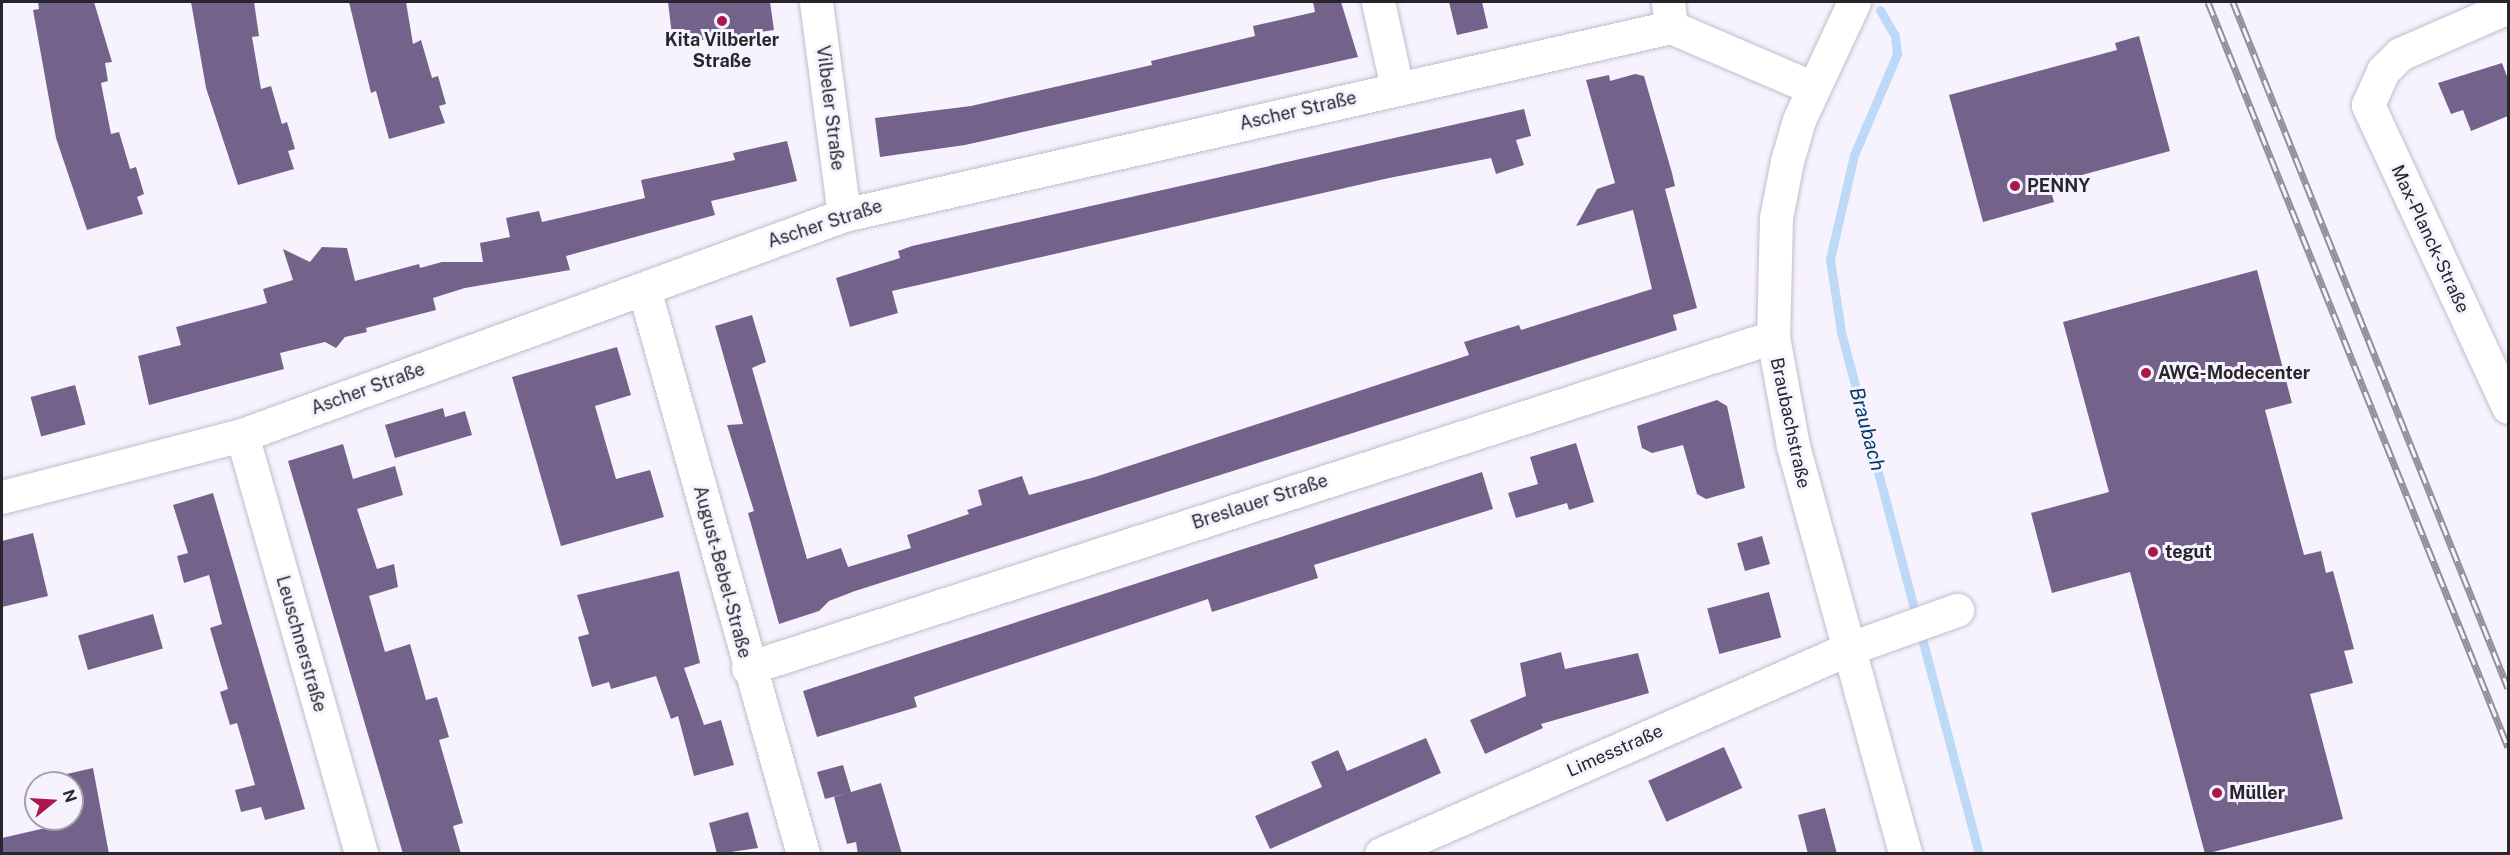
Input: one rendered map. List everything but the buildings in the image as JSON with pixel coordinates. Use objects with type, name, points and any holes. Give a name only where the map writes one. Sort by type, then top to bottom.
[{"type":"street","name":"Vilbeler Straße","points":[[816,2],[844,215]]},
{"type":"street","points":[[1378,2],[1397,88]]},
{"type":"street","name":"Braubachstraße","points":[[1854,2],[1813,88],[1787,161],[1776,218],[1773,337],[1790,435],[1905,854]]},
{"type":"street","name":"Max-Planck-Straße","points":[[2508,7],[2418,44],[2383,71],[2368,105],[2508,406]]},
{"type":"street","name":"Ascher Straße","points":[[2,497],[242,435],[844,215],[1397,88],[1669,14]]},
{"type":"street","points":[[1669,14],[1813,88]]},
{"type":"street","name":"August-Bebel-Straße","points":[[644,289],[748,668],[803,854]]},
{"type":"street","name":"Breslauer Straße","points":[[748,668],[1773,337]]},
{"type":"street","name":"Leuschnerstraße","points":[[242,435],[353,852]]},
{"type":"street","points":[[1848,649],[1957,610]]},
{"type":"street","name":"Limesstraße","points":[[1381,854],[1848,649]]},
{"type":"waterway","name":"Braubach","points":[[1880,10],[1895,36],[1897,54],[1854,155],[1830,259],[1841,332],[1979,854]]},
{"type":"railway","points":[[2208,2],[2508,747]]},
{"type":"railway","points":[[2233,2],[2508,688]]},
{"type":"place","name":"Kita Vilberler Straße","points":[[722,21]]},
{"type":"place","name":"PENNY","points":[[2015,186]]},
{"type":"place","name":"AWG-Modecenter","points":[[2146,373]]},
{"type":"place","name":"tegut","points":[[2153,552]]},
{"type":"place","name":"Müller","points":[[2217,793]]}]
